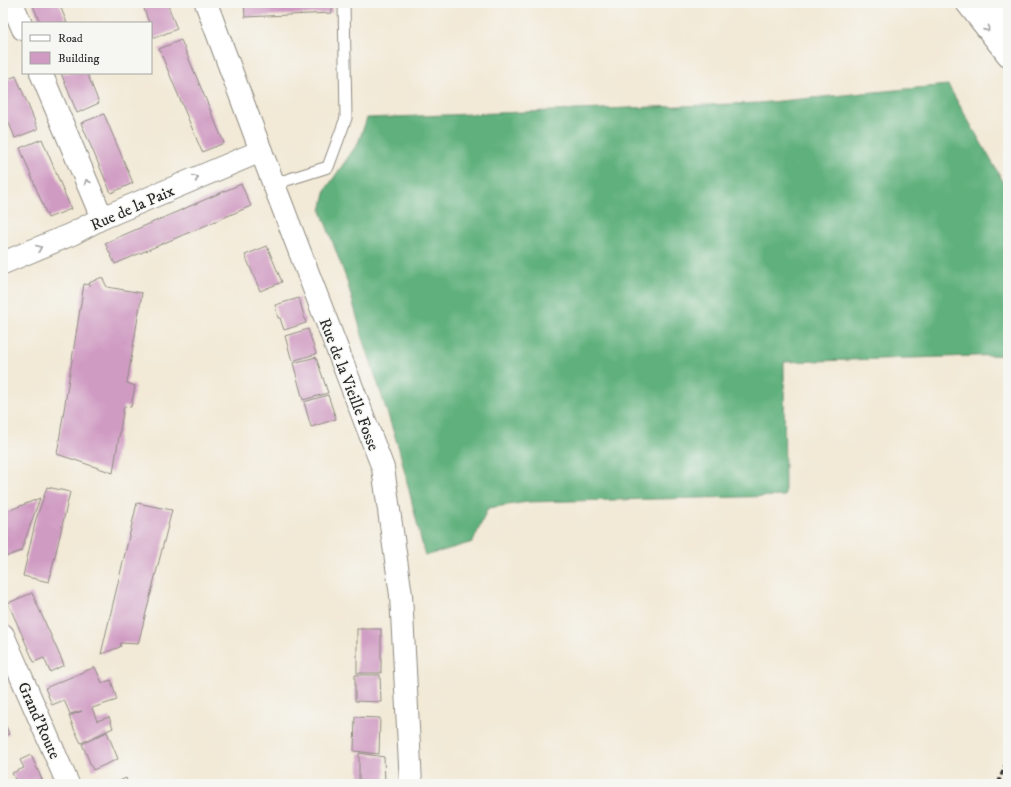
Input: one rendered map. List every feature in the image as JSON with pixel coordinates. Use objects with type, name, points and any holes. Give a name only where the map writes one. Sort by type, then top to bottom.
[{"type":"street","points":[[12,3],[22,28]]},
{"type":"street","name":"Rue de la Vieille Fosse","points":[[206,3],[261,151],[383,468],[401,595],[411,784]]},
{"type":"street","points":[[967,3],[1008,55]]},
{"type":"street","points":[[991,3],[1008,24]]},
{"type":"street","points":[[41,74],[102,218]]},
{"type":"street","name":"Rue de la Paix","points":[[3,263],[72,234],[102,218],[261,151]]},
{"type":"street","name":"Grand'Route","points":[[3,635],[68,784]]},
{"type":"lane","points":[[274,184],[328,167],[346,118],[344,3]]},
{"type":"green space","points":[[948,85],[1008,190],[1008,355],[784,362],[785,496],[528,502],[488,508],[473,542],[425,556],[399,449],[362,335],[346,278],[321,211],[326,189],[358,143],[367,118],[759,103]]},
{"type":"building","points":[[32,3],[59,3],[67,22],[40,22]]},
{"type":"building","points":[[142,3],[167,3],[177,29],[154,38],[152,32],[152,22],[149,22]]},
{"type":"building","points":[[244,3],[332,3],[332,13],[245,17]]},
{"type":"building","points":[[181,40],[224,143],[202,152],[159,49]]},
{"type":"building","points":[[61,74],[87,74],[99,103],[77,113]]},
{"type":"building","points":[[16,76],[38,129],[15,138],[3,108],[3,81]]},
{"type":"building","points":[[104,114],[133,183],[111,193],[81,123]]},
{"type":"building","points":[[42,139],[71,209],[48,218],[20,148]]},
{"type":"building","points":[[241,184],[251,206],[115,264],[105,243]]},
{"type":"building","points":[[267,246],[282,282],[260,291],[245,255]]},
{"type":"building","points":[[102,277],[107,287],[142,293],[127,383],[135,386],[131,407],[124,406],[113,473],[57,454],[84,284],[91,285],[89,283]]},
{"type":"building","points":[[299,298],[306,323],[284,330],[280,318],[278,318],[275,305]]},
{"type":"building","points":[[308,329],[316,354],[292,361],[285,336]]},
{"type":"building","points":[[316,357],[328,393],[303,400],[293,363]]},
{"type":"building","points":[[328,395],[336,419],[311,427],[304,402]]},
{"type":"building","points":[[47,487],[70,492],[49,582],[23,576],[36,519]]},
{"type":"building","points":[[40,498],[21,551],[5,557],[3,552],[3,513]]},
{"type":"building","points":[[137,503],[172,510],[138,644],[121,643],[120,647],[101,654]]},
{"type":"building","points":[[32,593],[64,665],[50,672],[44,658],[34,662],[8,603]]},
{"type":"building","points":[[357,629],[381,629],[381,673],[357,673]]},
{"type":"building","points":[[95,667],[102,683],[111,680],[117,700],[92,708],[97,721],[109,717],[113,728],[81,743],[69,716],[82,711],[70,714],[64,700],[52,705],[45,688]]},
{"type":"building","points":[[355,675],[380,675],[381,702],[355,701]]},
{"type":"building","points":[[355,717],[380,718],[379,754],[354,751]]},
{"type":"building","points":[[3,719],[9,734],[3,737]]},
{"type":"building","points":[[107,732],[118,759],[93,770],[82,744]]},
{"type":"building","points":[[359,753],[384,757],[385,784],[359,784]]},
{"type":"building","points":[[31,755],[44,784],[17,784],[12,773],[24,768],[20,760]]},
{"type":"building","points":[[126,778],[128,784],[113,784]]},
{"type":"railway","points":[[998,784],[1008,757]]}]
